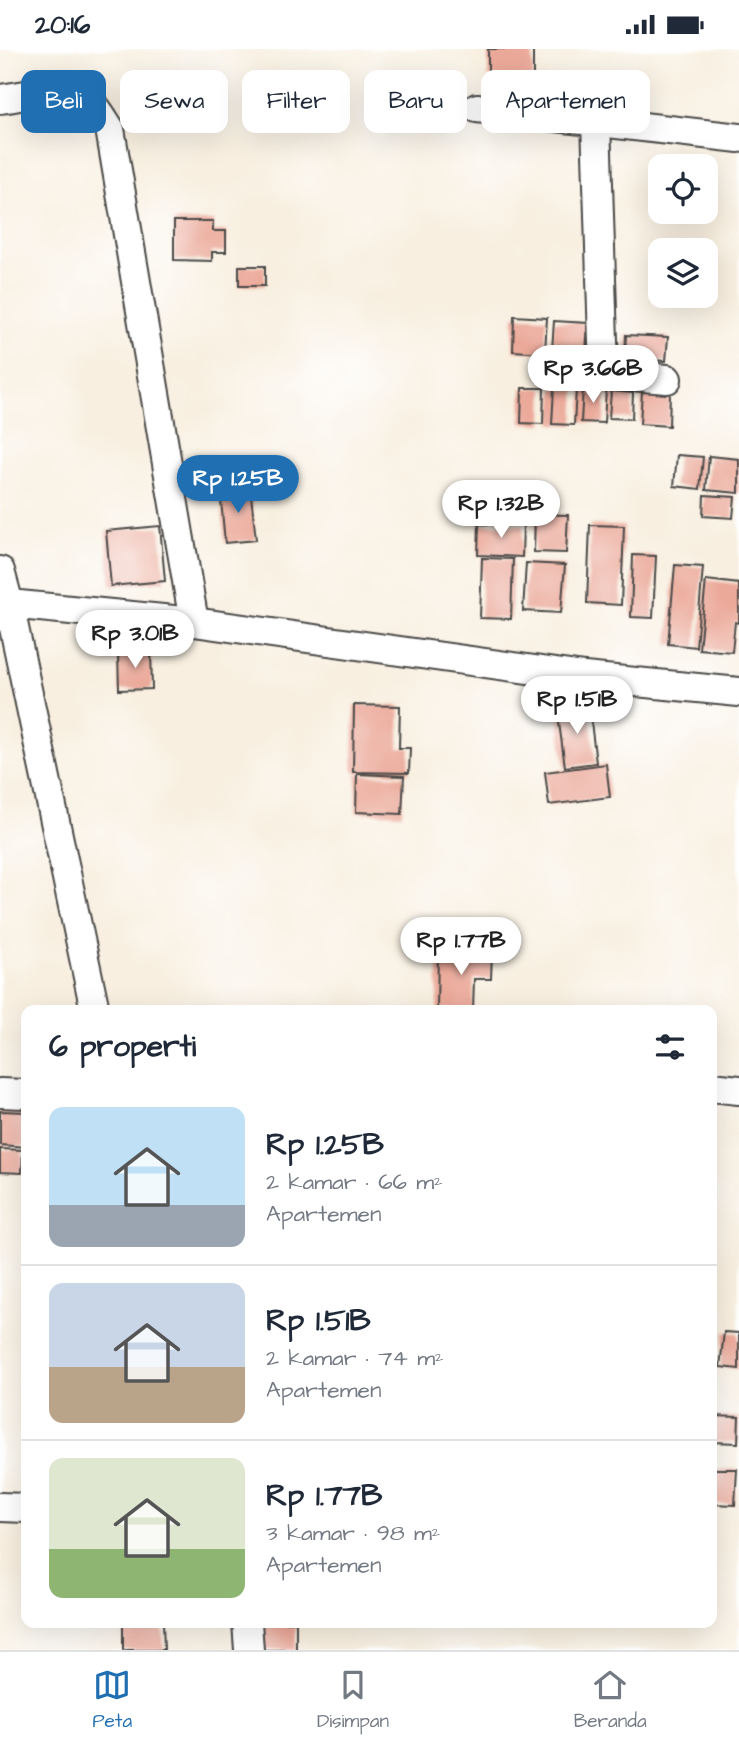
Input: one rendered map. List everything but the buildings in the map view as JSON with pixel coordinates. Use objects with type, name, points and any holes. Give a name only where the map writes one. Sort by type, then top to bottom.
[{"type":"street","points":[[0,99],[55,92],[79,94],[98,110],[110,129],[194,622]]},
{"type":"street","points":[[477,108],[481,108]]},
{"type":"street","points":[[650,127],[739,138]]},
{"type":"street","points":[[596,133],[604,373]]},
{"type":"street","points":[[547,369],[667,379]]},
{"type":"street","points":[[0,571],[94,1005]]},
{"type":"street","points":[[9,604],[194,622],[584,677],[739,692]]},
{"type":"street","points":[[717,1088],[739,1090]]},
{"type":"street","points":[[0,1093],[21,1094]]},
{"type":"street","points":[[0,1507],[21,1508]]},
{"type":"street","points":[[247,1628],[249,1650]]}]
